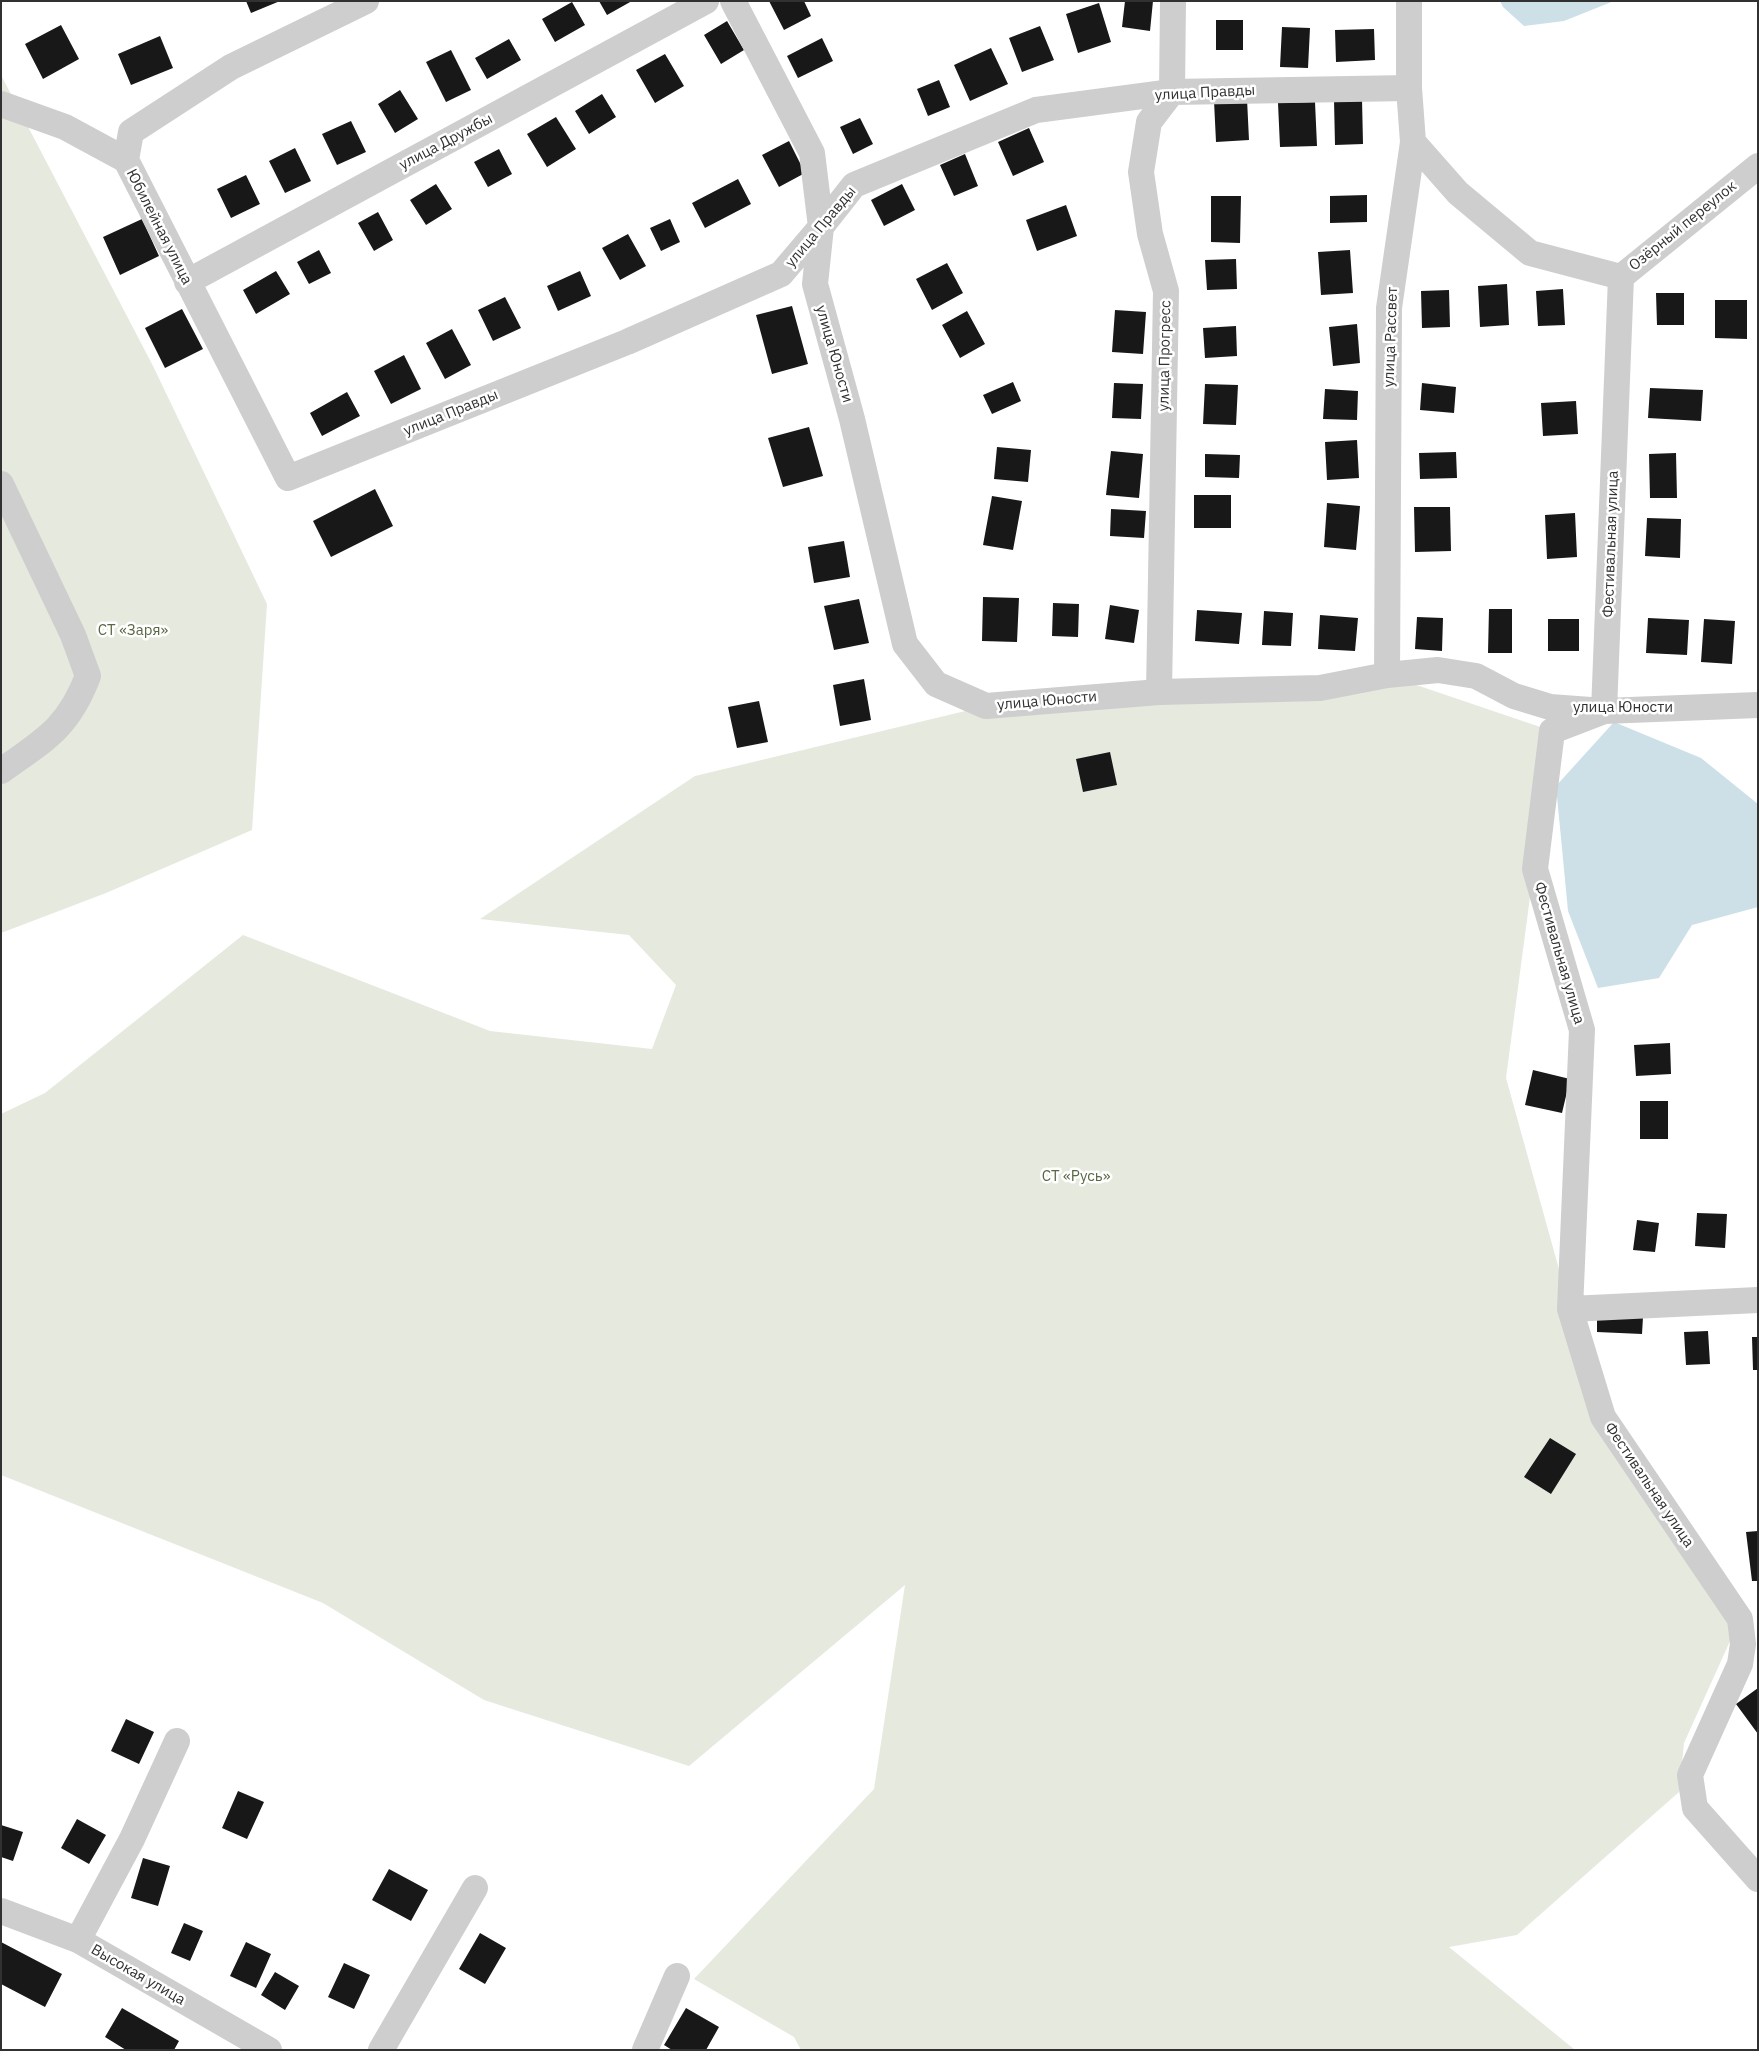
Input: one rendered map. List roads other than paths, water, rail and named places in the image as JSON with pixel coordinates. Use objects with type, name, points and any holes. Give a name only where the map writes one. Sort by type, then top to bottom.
[{"type":"street","name":"Юбилейная улица","points":[[288,478],[126,160],[131,132],[231,67],[366,1]]},
{"type":"street","name":"улица Дружбы","points":[[187,282],[706,1]]},
{"type":"street","name":"улица Юности","points":[[733,1],[812,153],[821,228],[815,284],[852,418],[905,644],[936,684],[986,706],[1159,692],[1320,688],[1387,675],[1438,670],[1476,676],[1514,696],[1550,706],[1604,711],[1758,705]]},
{"type":"street","points":[[1172,92],[1173,1]]},
{"type":"street","name":"улица Рассвет","points":[[1387,675],[1389,308],[1413,142],[1409,88],[1409,1]]},
{"type":"street","name":"улица Правды","points":[[288,478],[627,342],[781,274],[821,228],[854,185],[1036,110],[1172,92],[1409,88]]},
{"type":"street","name":"улица Прогресс","points":[[1159,692],[1166,291],[1150,234],[1141,172],[1149,122],[1172,92]]},
{"type":"street","points":[[1,104],[65,128],[126,160]]},
{"type":"street","name":"Озёрный переулок","points":[[1413,142],[1458,193],[1530,253],[1621,277],[1758,166]]},
{"type":"street","name":"Фестивальная улица","points":[[1621,277],[1604,711],[1552,731],[1534,869],[1582,1030],[1570,1309],[1602,1417],[1749,1619]]},
{"type":"street","points":[[1,484],[73,635],[88,676],[79,701],[54,734],[1,771]]},
{"type":"street","points":[[1570,1309],[1758,1300]]},
{"type":"street","points":[[1749,1619],[1740,1664],[1690,1775],[1695,1808],[1758,1879]]},
{"type":"street","points":[[78,1940],[132,1839],[177,1742]]},
{"type":"street","points":[[380,2050],[475,1888]]},
{"type":"street","name":"Высокая улица","points":[[1,1911],[78,1940],[269,2050]]},
{"type":"street","points":[[645,2050],[677,1976]]},
{"type":"park label","name":"СТ «Заря»","points":[[133,631]]},
{"type":"park label","name":"СТ «Русь»","points":[[1076,1177]]}]
